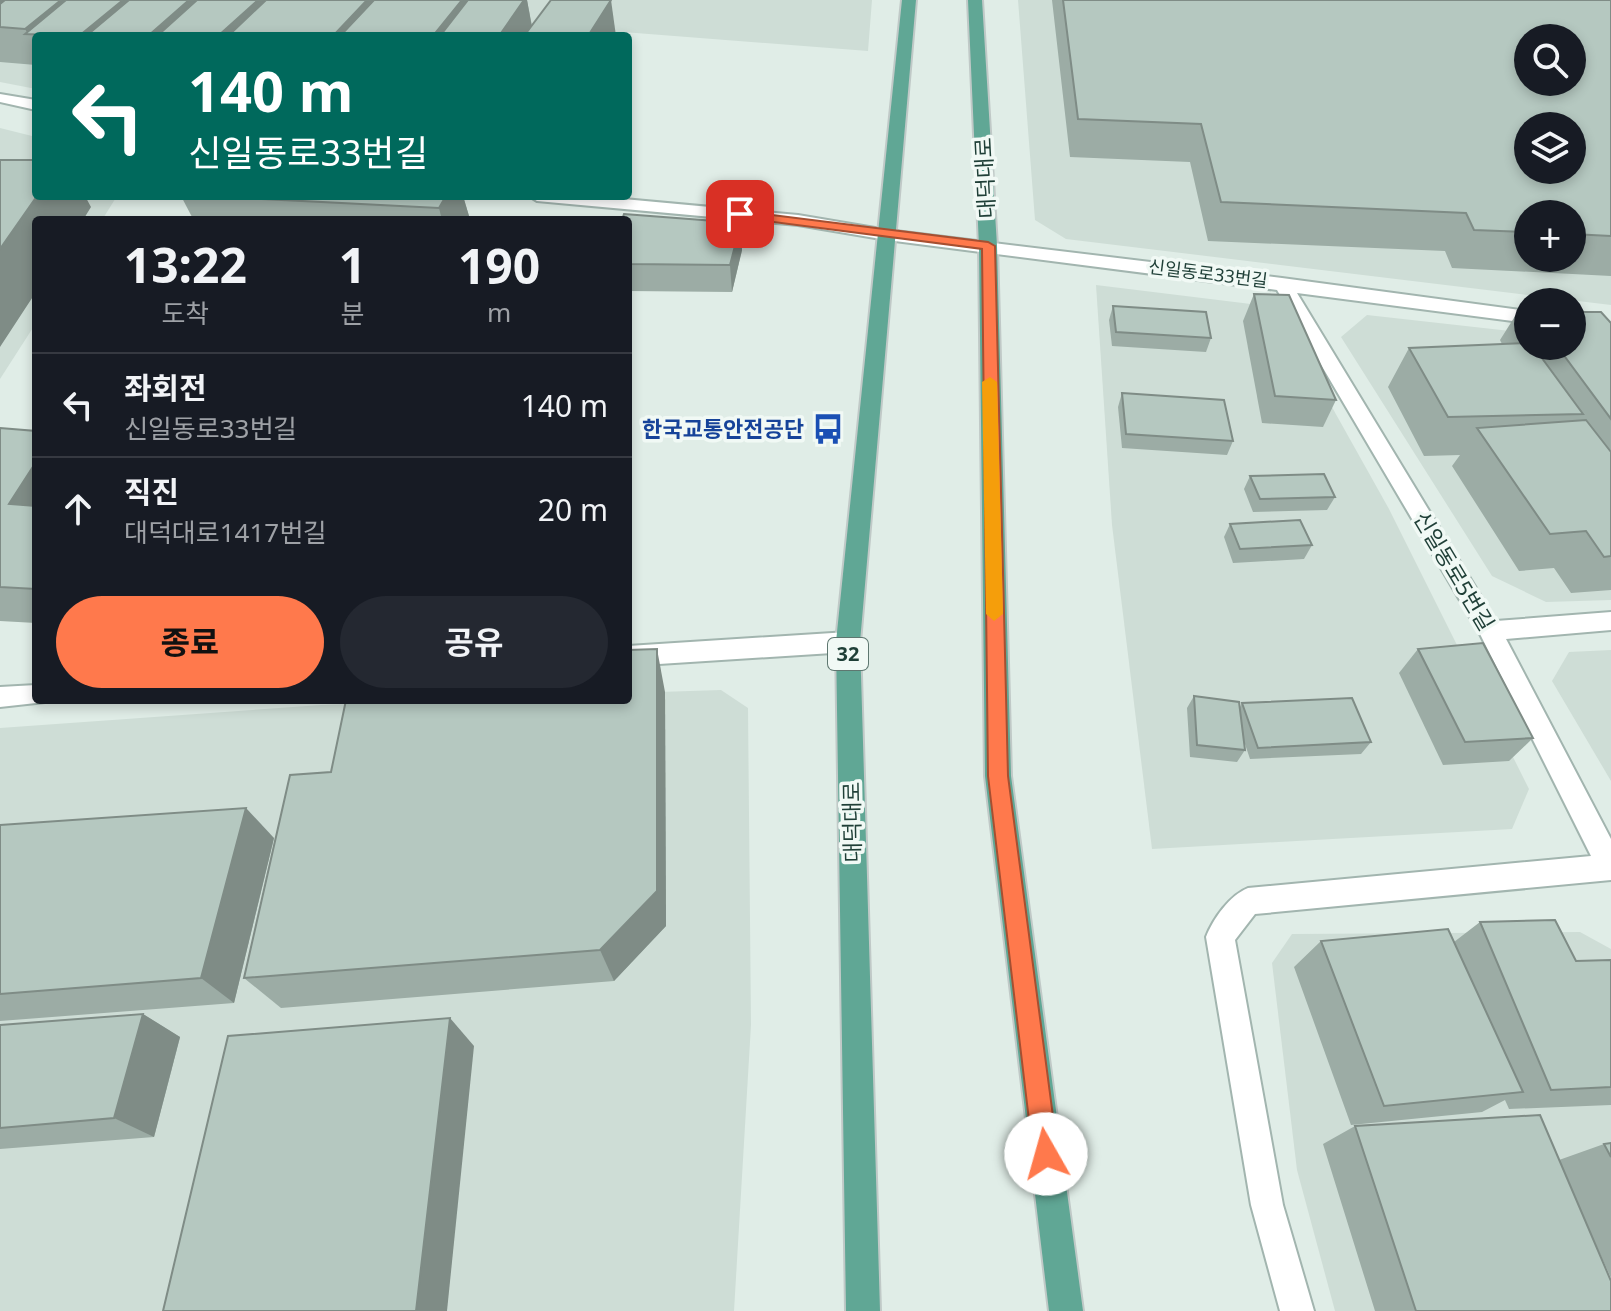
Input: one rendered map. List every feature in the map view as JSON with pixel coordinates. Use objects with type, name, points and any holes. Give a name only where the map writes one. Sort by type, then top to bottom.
[{"type":"main road","name":"대덕대로","points":[[863,1311],[848,642],[909,0]]},
{"type":"main road","name":"대덕대로","points":[[975,0],[988,246],[998,776],[1066,1311]]},
{"type":"street","points":[[0,98],[32,104]]},
{"type":"street","name":"신일동로33번길","points":[[580,200],[798,220],[887,235],[1282,283],[1514,315]]},
{"type":"street","name":"신일동로5번길","points":[[1282,283],[1490,631],[1611,867]]},
{"type":"street","points":[[1490,631],[1611,621]]},
{"type":"street","points":[[632,656],[848,642]]},
{"type":"street","points":[[0,697],[32,695]]},
{"type":"street","points":[[1297,1311],[1267,1205],[1220,937],[1248,901],[1611,867]]},
{"type":"shaded area","points":[[0,0],[872,0],[868,51],[632,32],[32,32],[32,88],[0,82]]},
{"type":"shaded area","points":[[1018,0],[1611,0],[1611,305],[1586,302],[1586,288],[1514,288],[1514,293],[1066,239],[1035,220]]},
{"type":"shaded area","points":[[0,128],[32,136],[32,200],[114,200],[104,216],[32,216],[32,329],[0,379]]},
{"type":"shaded area","points":[[1096,285],[1259,305],[1281,316],[1389,509],[1529,789],[1512,829],[1152,849],[1112,525]]},
{"type":"shaded area","points":[[1367,315],[1514,331],[1514,360],[1586,360],[1586,344],[1611,343],[1611,600],[1546,602],[1492,576],[1341,337]]},
{"type":"shaded area","points":[[1611,650],[1611,781],[1552,681],[1569,652]]},
{"type":"shaded area","points":[[721,690],[748,708],[751,1025],[734,1311],[0,1311],[0,728],[321,705],[632,704],[632,693]]},
{"type":"shaded area","points":[[1580,932],[1611,949],[1611,1311],[1335,1311],[1297,1170],[1272,963],[1292,934]]},
{"type":"building","points":[[5,0],[61,0],[25,29],[0,27],[0,4]]},
{"type":"building","points":[[66,0],[123,0],[84,32],[25,34]]},
{"type":"building","points":[[129,0],[189,0],[153,32],[91,32]]},
{"type":"building","points":[[197,0],[258,0],[222,32],[161,32]]},
{"type":"building","points":[[266,0],[367,0],[337,32],[232,32]]},
{"type":"building","points":[[374,0],[462,0],[436,32],[344,32]]},
{"type":"building","points":[[468,0],[524,0],[502,32],[443,32]]},
{"type":"building","points":[[551,0],[611,0],[591,32],[527,32]]},
{"type":"building","points":[[1063,0],[1611,0],[1611,236],[1586,235],[1586,200],[1514,200],[1514,231],[1474,230],[1466,213],[1221,202],[1201,124],[1078,119]]},
{"type":"building","points":[[0,160],[32,160],[34,200],[0,249]]},
{"type":"building","points":[[283,200],[444,200],[439,208]]},
{"type":"building","points":[[624,214],[741,223],[730,265],[632,264],[632,216]]},
{"type":"building","points":[[1254,294],[1289,295],[1336,400],[1275,396]]},
{"type":"building","points":[[1113,306],[1206,312],[1211,338],[1116,332]]},
{"type":"building","points":[[1586,312],[1601,312],[1611,323],[1611,419],[1567,360],[1586,360]]},
{"type":"building","points":[[1514,344],[1514,360],[1543,360],[1583,414],[1448,417],[1409,348]]},
{"type":"building","points":[[1122,393],[1224,400],[1233,441],[1126,434]]},
{"type":"building","points":[[1586,420],[1611,452],[1611,556],[1604,557],[1586,531],[1550,534],[1477,428]]},
{"type":"building","points":[[0,428],[32,431],[32,468],[9,504],[32,506],[32,589],[0,587]]},
{"type":"building","points":[[1324,474],[1335,497],[1260,499],[1250,476]]},
{"type":"building","points":[[1300,520],[1312,545],[1240,549],[1230,524]]},
{"type":"building","points":[[1483,643],[1533,738],[1465,742],[1418,649]]},
{"type":"building","points":[[657,649],[657,891],[600,950],[244,978],[290,775],[331,772],[345,704],[632,704],[632,650]]},
{"type":"building","points":[[1194,696],[1239,702],[1245,750],[1197,745]]},
{"type":"building","points":[[1352,698],[1371,742],[1258,748],[1242,703]]},
{"type":"building","points":[[246,808],[201,978],[0,994],[0,825]]},
{"type":"building","points":[[1555,920],[1576,961],[1611,960],[1611,1087],[1551,1090],[1480,922]]},
{"type":"building","points":[[1448,929],[1523,1092],[1384,1106],[1321,941]]},
{"type":"building","points":[[143,1014],[114,1118],[0,1128],[0,1025]]},
{"type":"building","points":[[450,1018],[416,1311],[163,1311],[228,1036]]},
{"type":"building","points":[[1540,1115],[1611,1281],[1611,1311],[1416,1311],[1355,1126]]},
{"type":"building","points":[[1611,1143],[1611,1157],[1604,1144]]},
{"type":"slow traffic","points":[[990,382],[994,614]]},
{"type":"place","name":"한국교통안전공단","points":[[828,429]]},
{"type":"route","points":[[740,214],[988,246],[998,776],[1046,1154]]}]
